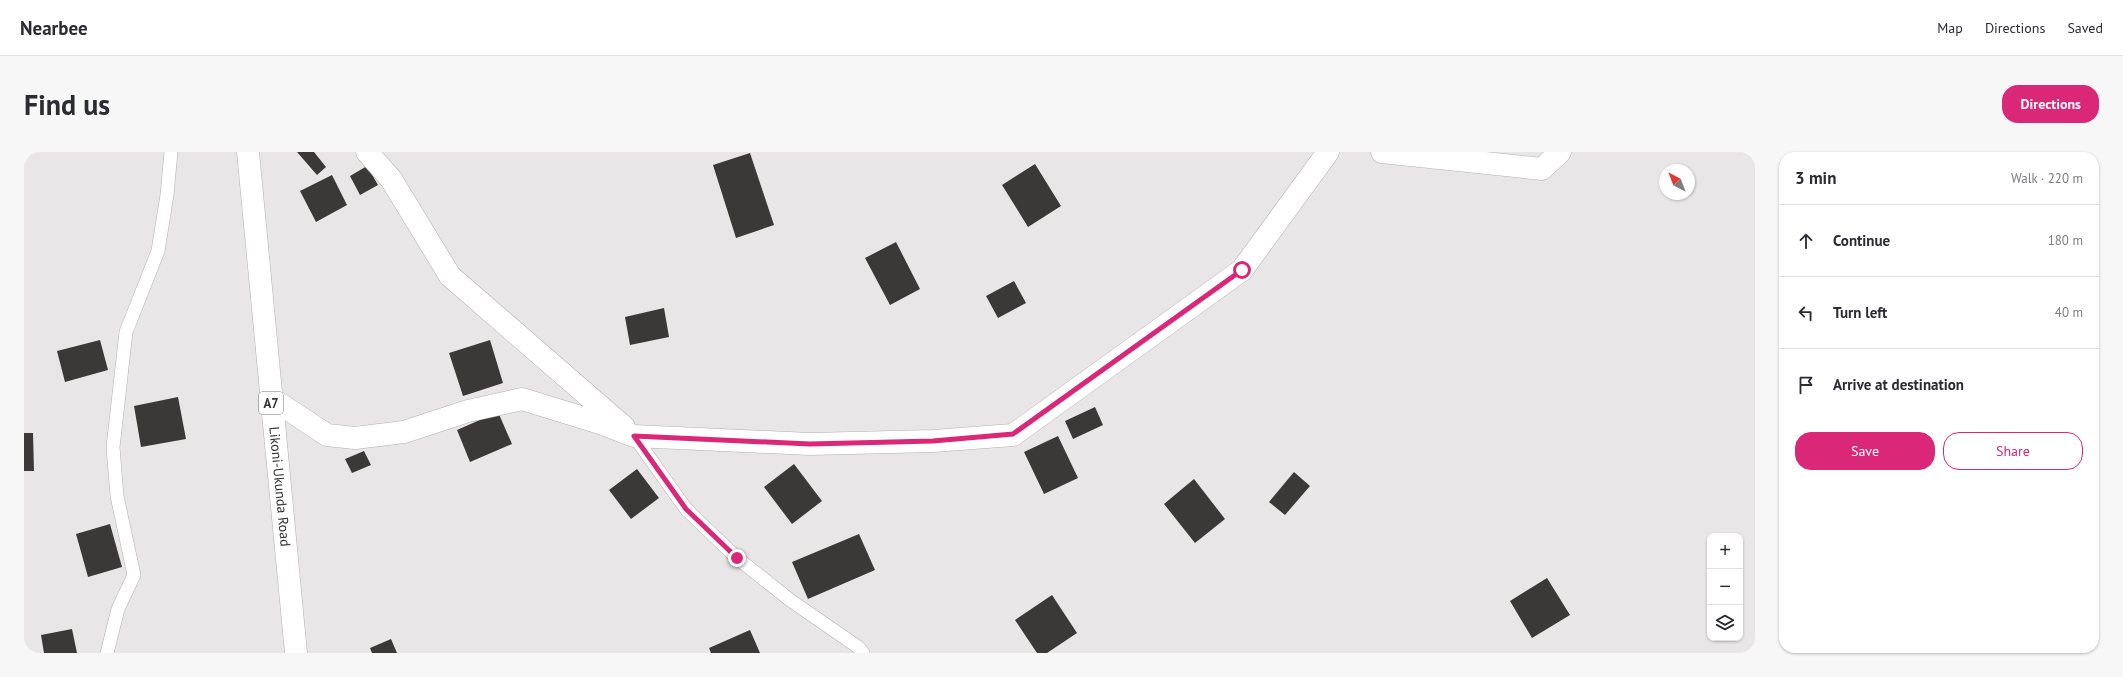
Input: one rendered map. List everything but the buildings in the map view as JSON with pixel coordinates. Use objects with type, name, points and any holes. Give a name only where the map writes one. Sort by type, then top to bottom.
[{"type":"main road","name":"Likoni-Ukunda Road","points":[[248,152],[270,398],[296,653]]},
{"type":"main road","points":[[367,152],[391,179],[450,276],[634,436]]},
{"type":"main road","points":[[270,398],[327,435],[355,438],[404,432],[468,411],[522,399],[600,423],[634,436],[810,444],[933,441],[1013,434],[1242,270],[1328,152]]},
{"type":"main road","points":[[1382,152],[1542,169],[1560,152]]},
{"type":"lane","points":[[107,653],[118,609],[134,575],[117,496],[113,448],[126,332],[158,251],[167,196],[170,152]]},
{"type":"lane","points":[[634,436],[686,509],[737,558],[790,600],[858,647],[863,653]]},
{"type":"route","points":[[737,558],[686,509],[634,436],[810,444],[933,441],[1013,434],[1242,270]]}]
